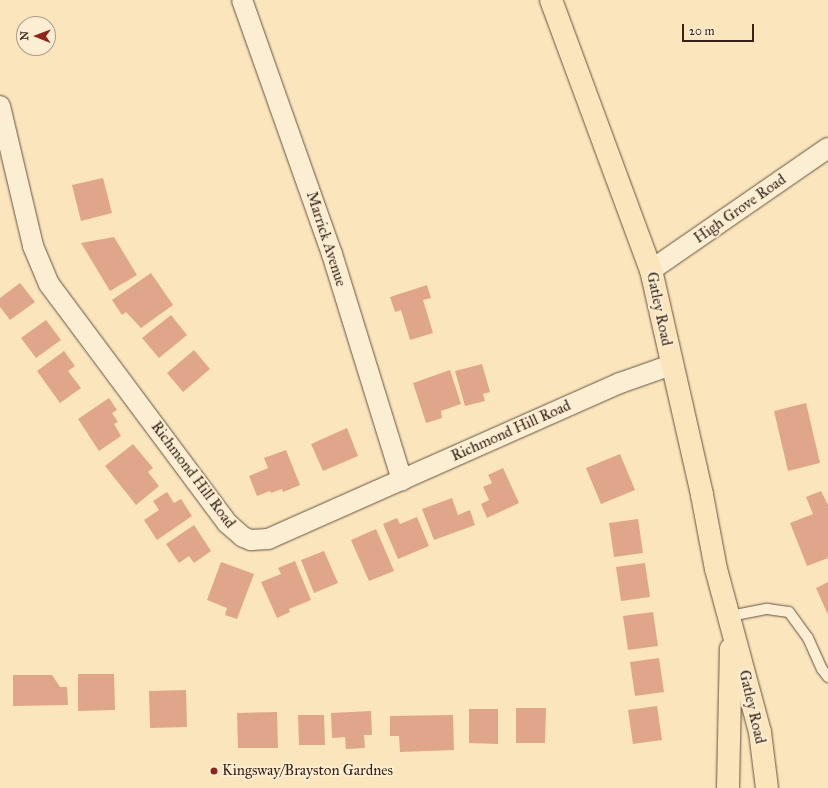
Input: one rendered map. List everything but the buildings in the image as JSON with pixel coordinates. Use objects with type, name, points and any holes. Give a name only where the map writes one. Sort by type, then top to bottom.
[{"type":"main road","name":"Gatley Road","points":[[551,0],[651,270],[671,365],[702,495],[716,569],[760,732],[767,788]]},
{"type":"main road","name":"Gatley Road","points":[[728,788],[731,622]]},
{"type":"street","name":"Marrick Avenue","points":[[242,0],[332,254],[402,480]]},
{"type":"street","name":"Richmond Hill Road","points":[[0,106],[33,246],[49,284],[235,532],[252,540],[268,539],[620,382],[671,365]]},
{"type":"street","name":"High Grove Road","points":[[651,270],[828,148]]},
{"type":"lane","points":[[731,622],[768,610],[789,612],[808,638],[822,669],[828,677]]},
{"type":"place","name":"Kingsway/Brayston Gardnes","points":[[214,771]]}]
